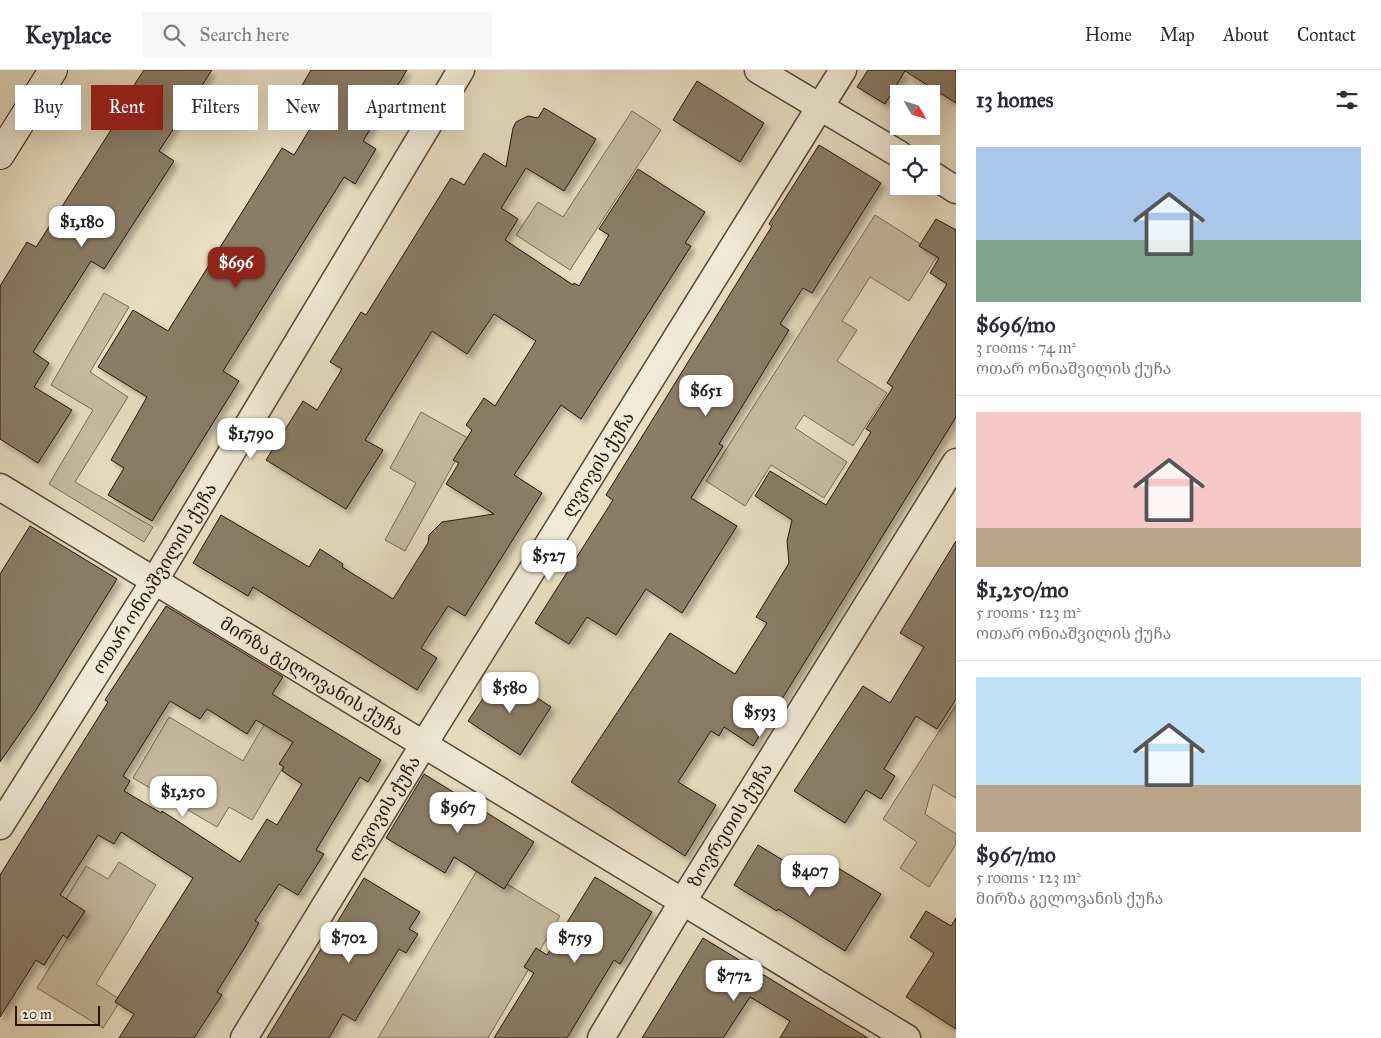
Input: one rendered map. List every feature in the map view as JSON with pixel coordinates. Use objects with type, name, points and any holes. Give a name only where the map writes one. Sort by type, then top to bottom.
[{"type":"main road","points":[[0,155],[53,70]]},
{"type":"street","name":"ოთარ ონიაშვილის ქუჩა","points":[[0,826],[155,580],[461,70]]},
{"type":"street","points":[[758,70],[890,149]]},
{"type":"street","name":"ლვოვის ქუჩა","points":[[244,1038],[424,744],[843,70]]},
{"type":"street","points":[[940,180],[956,190]]},
{"type":"street","name":"ზოვრეთის ქუჩა","points":[[601,1038],[683,901],[956,462]]},
{"type":"street","name":"მირზა გელოვანის ქუჩა","points":[[0,487],[907,1038]]},
{"type":"shaded area","points":[[632,111],[661,130],[570,270],[516,235],[538,202],[563,217]]},
{"type":"shaded area","points":[[875,215],[938,255],[909,301],[870,277],[842,321],[857,330],[837,361],[887,393],[853,446],[804,415],[795,428],[847,462],[824,498],[771,465],[745,506],[706,481]]},
{"type":"shaded area","points":[[104,293],[129,307],[90,372],[128,397],[75,482],[153,527],[144,542],[49,484],[93,410],[51,385]]},
{"type":"shaded area","points":[[421,412],[468,438],[405,551],[385,540],[416,483],[390,468]]},
{"type":"shaded area","points":[[956,705],[956,798],[933,784],[925,814],[956,834],[956,844],[929,887],[900,868],[917,842],[883,819]]},
{"type":"shaded area","points":[[169,717],[243,761],[268,718],[301,737],[252,820],[229,807],[217,827],[133,778]]},
{"type":"shaded area","points":[[119,862],[156,885],[96,984],[121,1000],[103,1028],[37,988],[80,918],[61,907],[86,866],[108,879]]},
{"type":"shaded area","points":[[479,867],[560,916],[488,1038],[378,1038]]},
{"type":"building","points":[[144,70],[212,70],[202,85],[173,85],[173,130],[159,151],[174,161],[104,269],[91,261],[33,352],[49,363],[34,387],[72,410],[38,463],[0,439],[0,286],[27,242],[36,247],[111,130],[163,130],[163,85],[134,85]]},
{"type":"building","points":[[311,70],[407,70],[398,85],[348,85],[348,130],[370,130],[363,141],[376,149],[355,184],[344,177],[223,371],[239,381],[152,521],[108,495],[124,468],[111,460],[147,397],[98,367],[133,310],[168,331],[282,148],[294,155],[309,130],[338,130],[338,85],[302,85]]},
{"type":"building","points":[[868,70],[956,70],[956,103],[940,93],[940,85],[927,85],[905,71],[897,85],[890,85],[890,96],[885,104],[857,87]]},
{"type":"building","points":[[697,81],[764,123],[740,162],[673,120]]},
{"type":"building","points":[[544,108],[596,139],[564,191],[526,168],[501,208],[518,219],[505,240],[573,285],[574,283],[579,286],[609,235],[599,229],[638,169],[705,212],[685,243],[691,246],[581,419],[561,405],[514,475],[542,493],[465,616],[448,606],[421,648],[437,658],[417,690],[253,587],[248,596],[193,563],[221,515],[309,567],[320,549],[343,564],[342,567],[393,599],[428,543],[429,535],[442,522],[494,514],[446,484],[459,463],[453,460],[472,430],[466,425],[484,398],[495,406],[536,341],[494,314],[467,354],[432,331],[365,440],[383,450],[346,509],[266,460],[303,401],[317,410],[342,369],[330,362],[361,312],[366,315],[451,178],[464,185],[484,153],[506,167],[513,128],[516,122],[528,116],[538,118]]},
{"type":"building","points":[[819,145],[881,183],[812,293],[803,288],[780,324],[789,330],[719,444],[723,446],[691,498],[737,526],[682,613],[646,589],[616,635],[587,617],[569,644],[535,623],[613,500],[606,495],[772,226],[769,224]]},
{"type":"building","points":[[936,219],[956,230],[956,417],[753,746],[724,727],[719,736],[711,731],[678,782],[716,805],[685,856],[571,782],[670,633],[735,674],[767,623],[756,617],[789,563],[787,541],[792,520],[755,496],[770,471],[826,505],[871,432],[866,429],[893,387],[887,383],[947,284],[930,273],[939,258],[919,246]]},
{"type":"building","points":[[30,526],[117,579],[36,710],[0,762],[0,574]]},
{"type":"building","points":[[956,541],[956,699],[937,729],[916,716],[884,769],[895,776],[881,799],[866,790],[845,823],[794,791],[863,686],[890,703],[924,647],[900,633]]},
{"type":"building","points":[[166,606],[283,677],[272,694],[381,760],[368,782],[360,777],[316,850],[324,854],[298,895],[279,884],[255,921],[259,923],[217,992],[222,995],[194,1038],[119,1038],[134,1014],[115,1002],[193,878],[121,832],[114,844],[98,835],[60,895],[85,911],[67,938],[63,935],[44,965],[36,960],[0,1017],[0,875],[108,702],[105,700]],"holes":[[[170,701],[200,719],[207,709],[247,734],[256,720],[293,742],[279,764],[284,767],[282,771],[302,784],[277,825],[267,819],[240,862],[162,811],[161,813],[124,791],[130,781],[123,776]]]},
{"type":"building","points":[[500,673],[551,707],[520,755],[468,721]]},
{"type":"building","points":[[424,774],[534,842],[504,889],[454,857],[445,873],[386,838]]},
{"type":"building","points":[[758,845],[827,887],[838,868],[881,894],[845,951],[778,909],[777,911],[734,885]]},
{"type":"building","points":[[595,877],[652,912],[620,964],[614,960],[567,1038],[494,1038],[534,973],[524,967],[536,948],[547,955]]},
{"type":"building","points":[[364,878],[420,912],[409,929],[418,934],[406,953],[399,949],[355,1021],[343,1014],[329,1038],[267,1038]]},
{"type":"building","points":[[926,911],[951,926],[956,918],[956,1029],[906,997],[934,953],[910,937]]},
{"type":"building","points":[[703,938],[868,1038],[780,1038],[790,1021],[750,997],[723,1038],[642,1038]]}]
